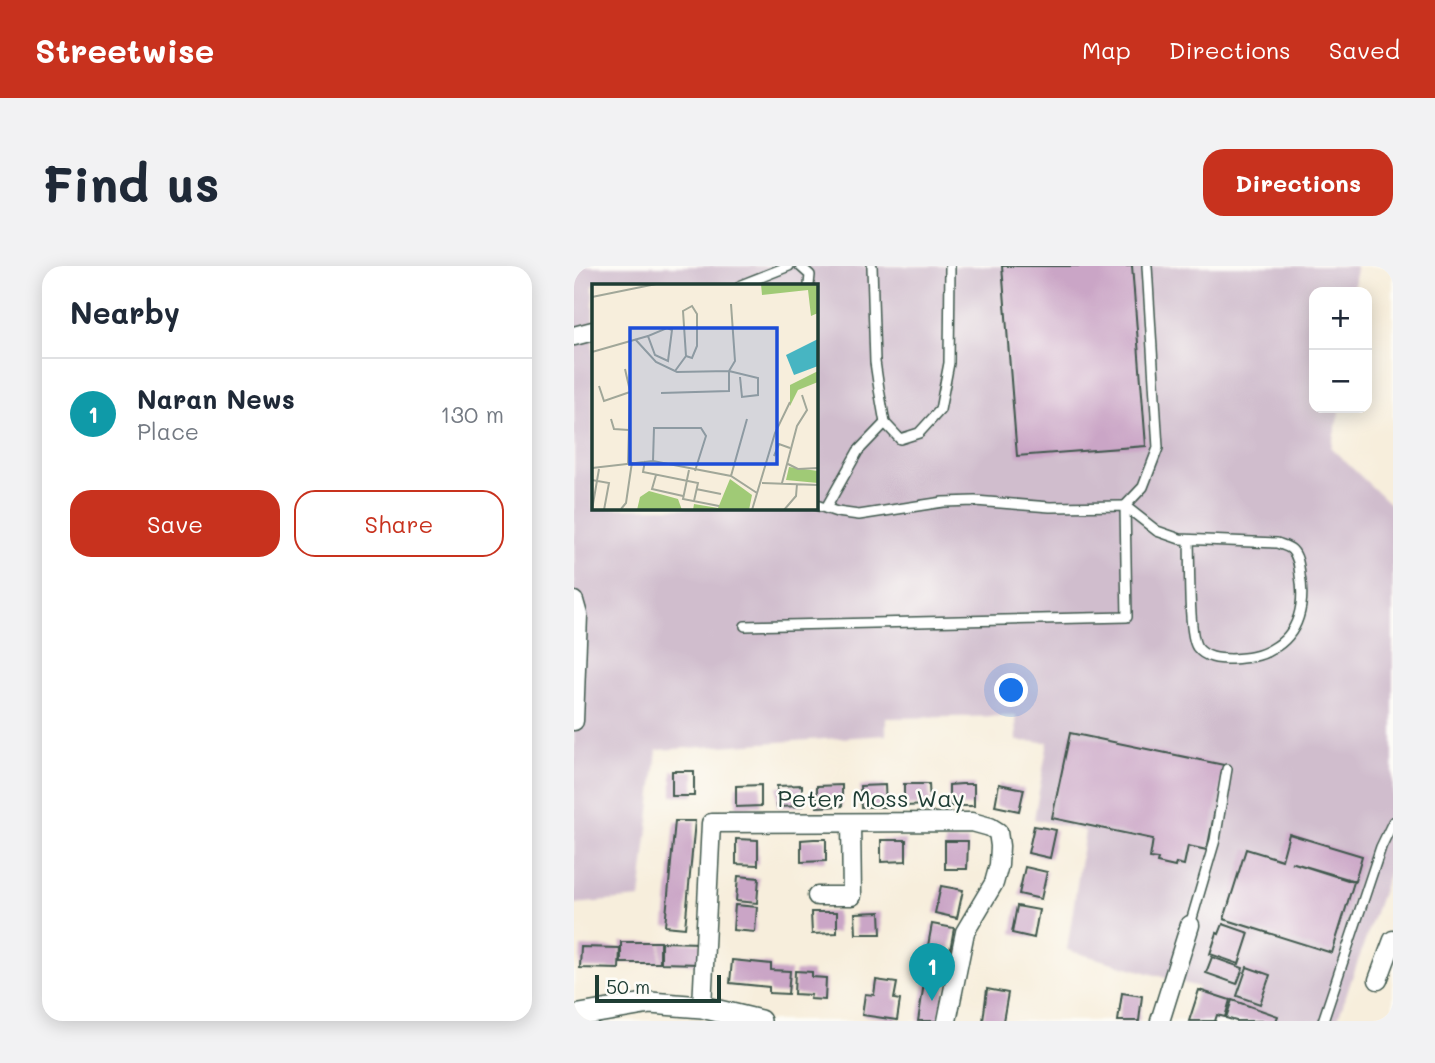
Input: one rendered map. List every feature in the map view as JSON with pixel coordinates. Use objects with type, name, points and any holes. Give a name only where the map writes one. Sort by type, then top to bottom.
[{"type":"street","points":[[574,337],[592,331]]},
{"type":"street","points":[[574,601],[574,721]]},
{"type":"street","name":"Peter Moss Way","points":[[702,1007],[711,823],[972,822],[998,832],[1000,855],[995,883],[965,932],[947,1021]]},
{"type":"street","points":[[817,896],[852,896],[851,823]]},
{"type":"street","points":[[1160,1021],[1190,925]]},
{"type":"street","points":[[1378,980],[1393,940]]},
{"type":"street","points":[[582,1017],[650,1003],[657,1008],[702,1007],[760,1021]]},
{"type":"lane","points":[[744,284],[789,266]]},
{"type":"lane","points":[[800,266],[810,275],[809,284]]},
{"type":"lane","points":[[872,266],[875,362],[885,423],[900,439],[919,433],[940,410],[948,363],[950,266]]},
{"type":"lane","points":[[745,626],[1127,617],[1125,506],[1143,487],[1158,448],[1147,266]]},
{"type":"lane","points":[[826,508],[858,451],[885,423]]},
{"type":"lane","points":[[817,505],[859,514],[943,502],[975,501],[1050,507],[1125,506],[1167,536],[1189,541],[1277,543],[1292,550],[1298,560],[1303,604],[1299,618],[1284,640],[1274,649],[1250,657],[1220,659],[1203,653],[1197,647],[1192,625],[1189,541]]},
{"type":"lane","points":[[1190,925],[1215,840],[1227,769]]},
{"type":"lane","points":[[1323,1021],[1377,859],[1393,822]]},
{"type":"shaded area","points":[[574,266],[1356,266],[1354,287],[1309,287],[1309,413],[1339,413],[1331,448],[1393,507],[1393,861],[1337,1021],[1187,1021],[1198,987],[1067,950],[1085,831],[1034,819],[1048,742],[1017,741],[1016,716],[886,718],[886,735],[657,750],[640,898],[574,904]]},
{"type":"building","points":[[1002,266],[1132,266],[1146,446],[1017,456]]},
{"type":"building","points":[[1070,733],[1224,765],[1207,850],[1188,846],[1184,865],[1176,863],[1175,867],[1157,863],[1158,859],[1150,858],[1153,839],[1052,818]]},
{"type":"building","points":[[672,771],[694,771],[694,796],[672,796]]},
{"type":"building","points":[[904,784],[929,784],[930,805],[904,806]]},
{"type":"building","points":[[974,784],[974,806],[949,806],[949,785]]},
{"type":"building","points":[[999,784],[1024,789],[1019,811],[995,806]]},
{"type":"building","points":[[761,785],[761,806],[736,807],[736,786]]},
{"type":"building","points":[[802,785],[802,806],[777,807],[777,786]]},
{"type":"building","points":[[842,785],[842,806],[817,807],[817,786]]},
{"type":"building","points":[[885,785],[886,807],[861,807],[860,786]]},
{"type":"building","points":[[675,821],[695,821],[685,928],[665,926]]},
{"type":"building","points":[[1034,826],[1056,830],[1050,858],[1028,853]]},
{"type":"building","points":[[1289,834],[1362,856],[1355,881],[1291,862],[1354,882],[1332,953],[1224,919],[1246,849],[1282,860]]},
{"type":"building","points":[[736,839],[758,840],[758,865],[736,864]]},
{"type":"building","points":[[826,839],[826,861],[801,862],[801,840]]},
{"type":"building","points":[[881,840],[906,840],[906,861],[881,862]]},
{"type":"building","points":[[945,841],[968,841],[967,869],[945,869]]},
{"type":"building","points":[[1025,867],[1047,872],[1041,899],[1019,894]]},
{"type":"building","points":[[738,876],[759,878],[757,903],[736,901]]},
{"type":"building","points":[[941,886],[963,890],[957,918],[935,913]]},
{"type":"building","points":[[735,905],[757,907],[755,932],[733,930]]},
{"type":"building","points":[[1017,906],[1039,910],[1034,938],[1012,933]]},
{"type":"building","points":[[811,912],[837,912],[837,933],[812,934]]},
{"type":"building","points":[[880,912],[881,934],[856,934],[855,913]]},
{"type":"building","points":[[932,924],[954,928],[949,956],[927,951]]},
{"type":"building","points":[[1223,924],[1249,933],[1239,964],[1210,954]]},
{"type":"building","points":[[621,942],[660,942],[660,963],[621,963]]},
{"type":"building","points":[[661,942],[701,943],[700,964],[661,963]]},
{"type":"building","points":[[581,947],[620,948],[619,969],[580,968]]},
{"type":"building","points":[[1212,957],[1243,968],[1237,984],[1206,973]]},
{"type":"building","points":[[732,960],[771,964],[771,970],[790,971],[788,994],[769,993],[769,987],[730,983]]},
{"type":"building","points":[[1247,967],[1270,975],[1260,1004],[1237,996]]},
{"type":"building","points":[[795,971],[812,972],[812,977],[826,978],[825,1000],[810,999],[811,995],[794,994]]},
{"type":"building","points":[[925,977],[946,981],[939,1021],[918,1021]]},
{"type":"building","points":[[876,980],[897,983],[894,999],[900,1000],[897,1020],[862,1015],[865,994],[874,995]]},
{"type":"building","points":[[987,989],[1008,993],[1003,1021],[983,1021]]},
{"type":"building","points":[[1199,990],[1230,1000],[1225,1017],[1217,1015],[1215,1021],[1189,1021]]},
{"type":"building","points":[[1122,993],[1142,996],[1139,1021],[1118,1021]]},
{"type":"building","points":[[1232,1000],[1278,1016],[1276,1021],[1236,1021],[1226,1018]]},
{"type":"place","name":"Naran News","points":[[932,1001]]}]
